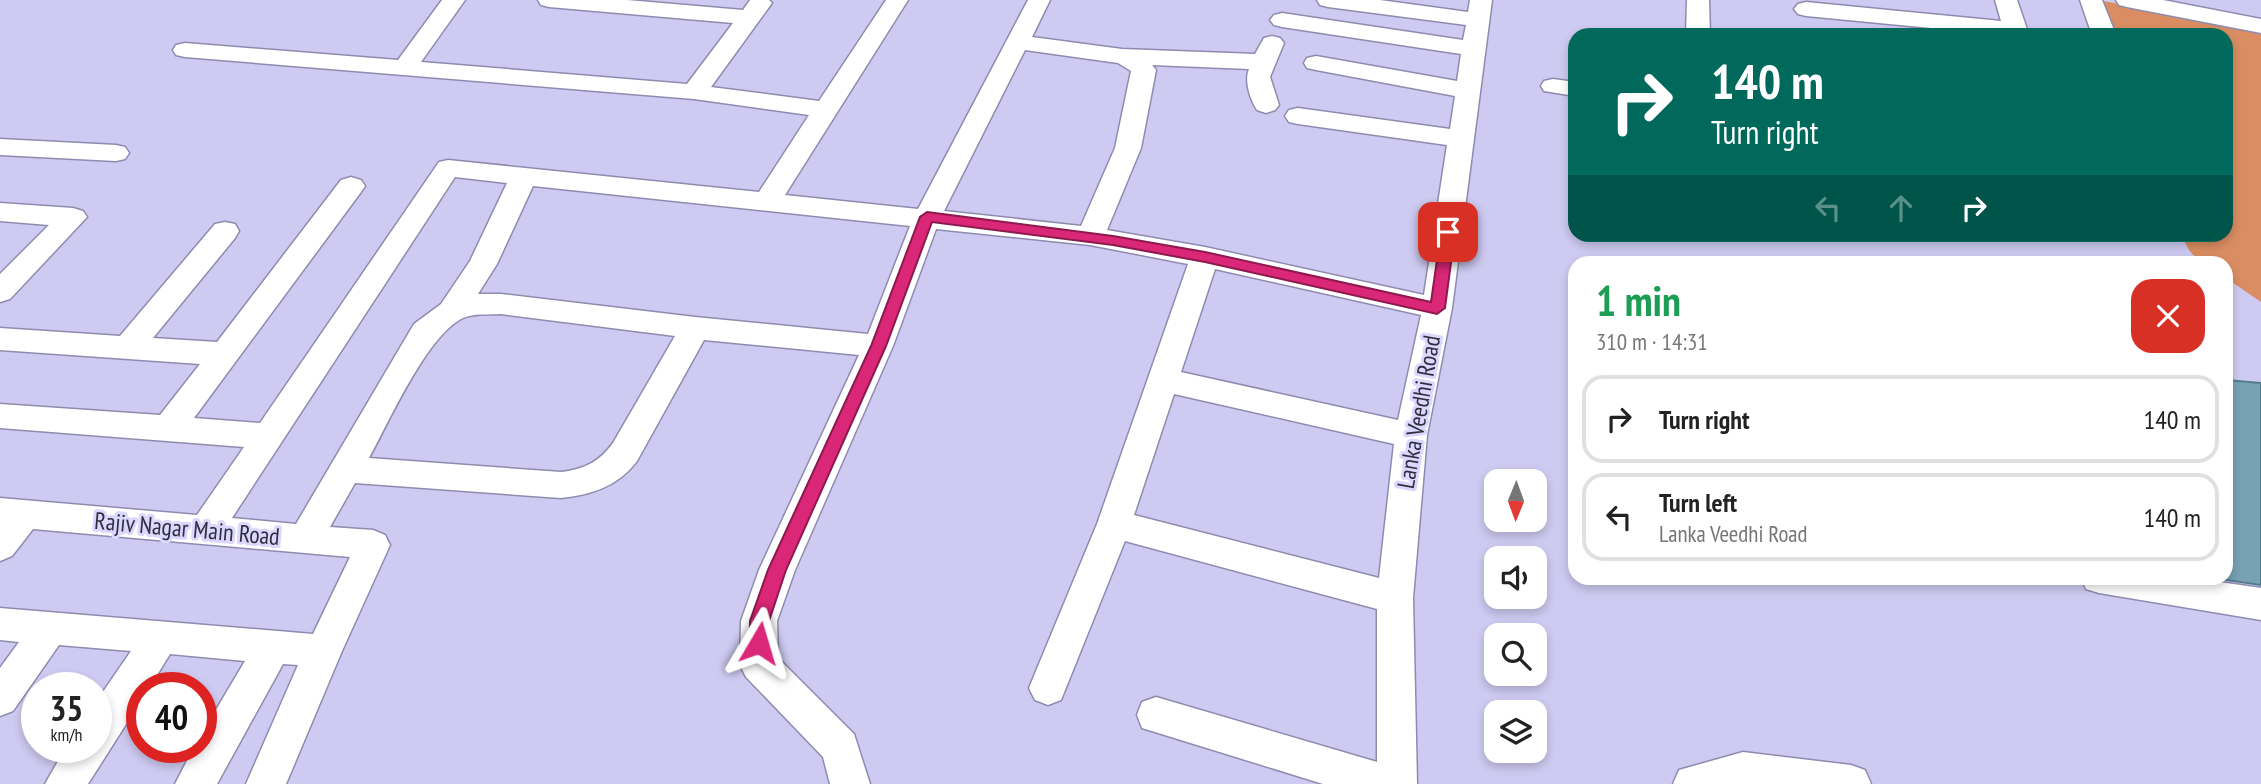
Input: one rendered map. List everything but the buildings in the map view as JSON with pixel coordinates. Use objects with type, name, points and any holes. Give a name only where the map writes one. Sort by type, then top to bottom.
[{"type":"street","points":[[406,66],[454,0]]},
{"type":"street","points":[[550,0],[756,9]]},
{"type":"street","points":[[767,201],[897,0]]},
{"type":"street","points":[[850,784],[840,747],[759,666],[760,621],[777,570],[878,346],[927,217],[1039,0]]},
{"type":"street","points":[[1328,0],[1478,23]]},
{"type":"street","points":[[1698,0],[1698,28]]},
{"type":"street","points":[[2006,0],[2015,28]]},
{"type":"street","points":[[2091,0],[2101,28]]},
{"type":"street","points":[[2127,0],[2261,26]]},
{"type":"street","points":[[694,92],[756,9]]},
{"type":"street","points":[[1806,9],[1979,28]]},
{"type":"street","points":[[1266,105],[1258,77],[1265,62],[1277,10],[1478,23]]},
{"type":"street","name":"Lanka Veedhi Road","points":[[1396,784],[1395,598],[1411,435],[1437,308],[1478,23]]},
{"type":"street","points":[[1017,42],[1122,56],[1265,62]]},
{"type":"street","points":[[185,50],[406,66],[694,92],[826,110]]},
{"type":"street","points":[[1090,236],[1128,148],[1144,75],[1141,64],[1122,56]]},
{"type":"street","points":[[1316,62],[1468,91]]},
{"type":"street","points":[[1298,116],[1461,139]]},
{"type":"street","points":[[0,147],[116,153]]},
{"type":"street","points":[[206,530],[448,168],[1090,236],[1205,257],[1437,308]]},
{"type":"street","points":[[453,309],[483,264],[524,176]]},
{"type":"street","points":[[169,429],[351,186]]},
{"type":"street","points":[[0,212],[73,217],[0,292]]},
{"type":"street","points":[[128,348],[225,231]]},
{"type":"street","points":[[1048,688],[1114,524],[1205,257]]},
{"type":"street","points":[[304,539],[425,332],[442,314],[453,309],[469,305],[501,304],[695,328],[878,346]]},
{"type":"street","points":[[345,469],[561,485],[600,477],[617,465],[695,328]]},
{"type":"street","points":[[0,339],[225,354]]},
{"type":"street","points":[[1162,380],[1411,435]]},
{"type":"street","points":[[0,416],[269,436]]},
{"type":"street","points":[[0,546],[13,513]]},
{"type":"street","name":"Rajiv Nagar Main Road","points":[[13,513],[373,545],[323,650]]},
{"type":"street","points":[[1114,524],[1395,598]]},
{"type":"street","points":[[2143,585],[2261,604]]},
{"type":"street","points":[[0,624],[323,650],[266,784]]},
{"type":"street","points":[[0,699],[50,628]]},
{"type":"street","points":[[112,712],[161,637]]},
{"type":"street","points":[[195,784],[273,646]]},
{"type":"street","points":[[1156,715],[1386,784]]},
{"type":"street","points":[[65,784],[79,763]]},
{"type":"street","points":[[1693,784],[1742,771],[1851,784]]},
{"type":"shaded area","points":[[2098,0],[2261,31],[2261,302],[2233,283],[2233,256],[2195,256],[2185,242],[2233,242],[2233,28],[2108,28]]},
{"type":"route","points":[[759,643],[760,621],[777,570],[878,346],[927,217],[1113,240],[1205,257],[1437,308],[1448,232]]}]
